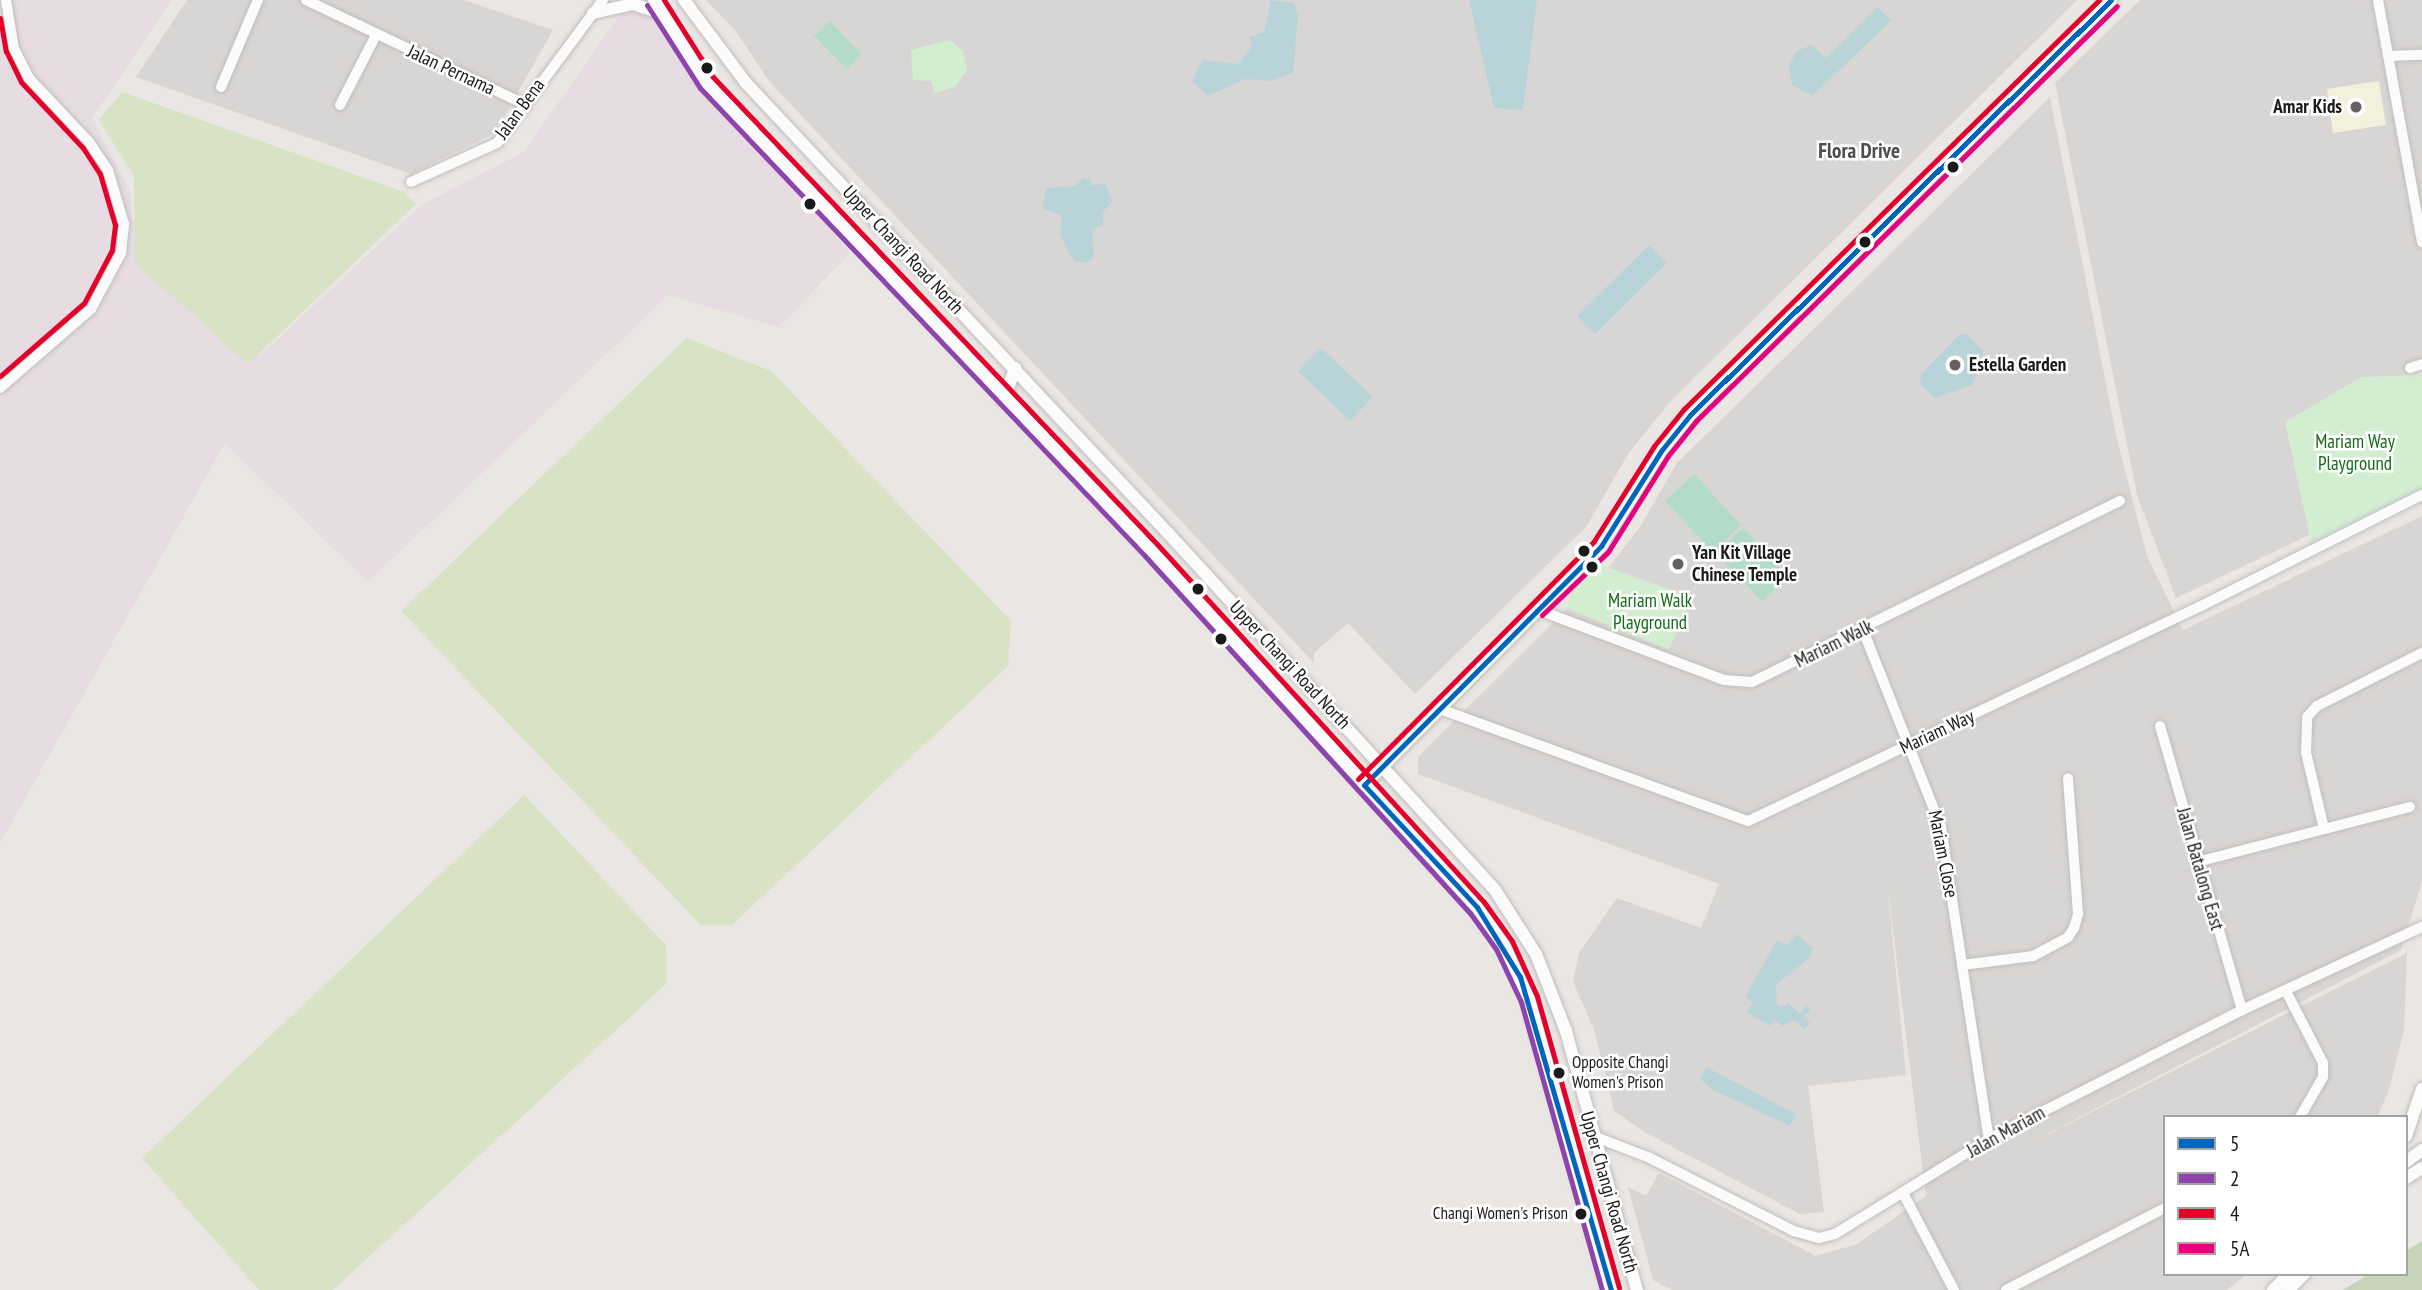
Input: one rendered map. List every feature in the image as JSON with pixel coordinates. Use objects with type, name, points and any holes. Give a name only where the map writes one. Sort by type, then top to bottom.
[{"type":"street","points":[[0,388],[91,309],[121,253],[124,224],[108,170],[90,143],[29,78],[13,49],[6,0]]},
{"type":"street","points":[[221,87],[258,0]]},
{"type":"street","name":"Jalan Pernama","points":[[306,0],[526,105]]},
{"type":"street","name":"Jalan Bena","points":[[411,182],[488,149],[526,105],[603,0]]},
{"type":"street","name":"Upper Changi Road North","points":[[654,0],[706,82],[1157,556],[1477,907],[1520,977],[1611,1290]]},
{"type":"street","name":"Upper Changi Road North","points":[[684,0],[746,83],[1384,765],[1468,858],[1521,926],[1566,1031],[1637,1290]]},
{"type":"street","points":[[1364,785],[1437,708],[1601,546],[1661,451],[1690,415],[2111,0]]},
{"type":"street","points":[[2378,0],[2417,194],[2422,242]]},
{"type":"street","points":[[593,13],[633,4],[661,13]]},
{"type":"street","points":[[340,105],[376,35]]},
{"type":"street","points":[[2388,57],[2422,55]]},
{"type":"street","points":[[1004,398],[1015,369]]},
{"type":"street","name":"Mariam Way","points":[[1437,708],[1748,821],[2422,495]]},
{"type":"street","name":"Mariam Walk","points":[[1536,609],[1741,683],[1769,676],[2120,500]]},
{"type":"street","name":"Mariam Close","points":[[1863,630],[1912,744],[1941,827],[1989,1139]]},
{"type":"street","points":[[2324,829],[2305,743],[2307,717],[2317,706],[2422,653]]},
{"type":"street","name":"Jalan Batalong East","points":[[2160,726],[2197,862],[2242,1010]]},
{"type":"street","points":[[1962,965],[2033,956],[2067,937],[2074,928],[2078,914],[2068,778]]},
{"type":"street","points":[[2197,862],[2410,807]]},
{"type":"street","name":"Jalan Mariam","points":[[1593,1136],[1648,1157],[1794,1231],[1819,1238],[1835,1234],[1989,1139],[2242,1010],[2422,927]]},
{"type":"street","points":[[2286,991],[2323,1063],[2323,1077],[2301,1115]]},
{"type":"street","points":[[2408,1130],[2422,1089]]},
{"type":"street","points":[[1903,1193],[1954,1290]]},
{"type":"street","points":[[2006,1290],[2163,1209]]},
{"type":"street","points":[[2273,1290],[2287,1276]]},
{"type":"street","points":[[2288,1290],[2302,1276]]},
{"type":"shaded area","points":[[0,0],[172,0],[92,118],[130,191],[137,250],[261,355],[420,206],[524,152],[630,0],[637,0],[850,253],[779,327],[668,295],[368,582],[225,443],[0,843]]},
{"type":"shaded area","points":[[187,0],[464,0],[553,30],[495,133],[411,174],[136,77]]},
{"type":"shaded area","points":[[706,0],[2077,0],[1670,402],[1628,454],[1586,527],[1415,694],[1348,623],[1314,653],[1314,663],[769,81],[735,30]]},
{"type":"shaded area","points":[[2140,0],[2422,0],[2422,370],[2382,381],[2324,528],[2176,598],[2137,495],[2055,83]]},
{"type":"shaded area","name":"Amar Kids","points":[[2379,81],[2386,125],[2333,133],[2327,89]]},
{"type":"shaded area","points":[[2050,97],[2116,435],[2147,556],[2183,630],[2422,516],[2422,881],[2401,950],[2014,1151],[2407,953],[2404,1030],[2389,1090],[2378,1115],[2163,1115],[2163,1276],[2244,1276],[2227,1290],[1672,1290],[1653,1280],[1628,1187],[1646,1196],[1659,1173],[1816,1256],[1857,1244],[1926,1196],[1887,882],[1906,1075],[1808,1086],[1824,1212],[1800,1214],[1648,1134],[1614,1111],[1594,1029],[1573,982],[1579,953],[1617,898],[1701,928],[1719,884],[1418,774],[1418,757],[1609,567],[1692,597],[1708,552],[1640,527],[1677,463]]},
{"type":"shaded area","points":[[1640,527],[1708,552],[1692,597],[1609,567]]},
{"type":"green space","points":[[830,21],[861,54],[847,69],[814,36]]},
{"type":"green space","points":[[950,40],[963,51],[967,70],[955,87],[935,93],[931,81],[913,80],[911,50]]},
{"type":"green space","points":[[122,92],[404,192],[416,204],[248,364],[135,263],[134,176],[99,120]]},
{"type":"green space","points":[[687,338],[771,371],[1011,621],[1008,666],[731,926],[701,925],[401,611]]},
{"type":"green space","name":"Mariam Way Playground","points":[[2422,375],[2422,492],[2312,547],[2285,422],[2361,377]]},
{"type":"green space","points":[[1694,474],[1741,525],[1713,552],[1665,501]]},
{"type":"green space","points":[[1743,528],[1788,576],[1762,601],[1716,553]]},
{"type":"green space","name":"Mariam Walk Playground","points":[[1601,565],[1692,598],[1669,650],[1568,609],[1570,593]]},
{"type":"green space","points":[[524,795],[666,945],[667,983],[333,1290],[259,1290],[142,1158]]},
{"type":"green space","points":[[2422,1241],[2422,1290],[2343,1290],[2366,1276],[2408,1276],[2408,1250]]},
{"type":"water","points":[[1271,0],[1294,3],[1298,15],[1293,73],[1270,81],[1245,79],[1208,96],[1192,82],[1197,70],[1204,60],[1238,64],[1252,47],[1249,37],[1264,32]]},
{"type":"water","points":[[1469,0],[1537,0],[1523,110],[1494,108]]},
{"type":"water","points":[[1878,7],[1891,21],[1812,96],[1792,85],[1789,65],[1797,51],[1811,45],[1826,58]]},
{"type":"water","points":[[1083,178],[1090,179],[1091,185],[1105,184],[1113,201],[1103,212],[1103,224],[1092,230],[1094,256],[1086,263],[1075,262],[1069,254],[1060,235],[1062,216],[1042,208],[1046,188],[1074,186]]},
{"type":"water","points":[[1649,245],[1667,263],[1595,334],[1577,316]]},
{"type":"water","name":"Estella Garden","points":[[1960,334],[1967,334],[1983,351],[1983,361],[1972,385],[1935,398],[1920,384],[1921,374]]},
{"type":"water","points":[[1321,348],[1373,397],[1350,421],[1298,371]]},
{"type":"water","points":[[1797,934],[1813,949],[1809,958],[1776,985],[1777,1004],[1784,1007],[1788,1003],[1801,1014],[1805,1005],[1811,1011],[1803,1016],[1810,1023],[1805,1029],[1793,1020],[1783,1026],[1774,1020],[1770,1026],[1747,1012],[1753,1002],[1745,997],[1777,940],[1787,945]]},
{"type":"water","points":[[1706,1067],[1796,1114],[1790,1126],[1713,1090],[1700,1079]]},
{"type":"transit line","name":"4","points":[[664,0],[713,77],[1157,544],[1484,902],[1512,941],[1537,996],[1619,1288]]},
{"type":"transit line","name":"4","points":[[1358,779],[1594,541],[1654,446],[1684,409],[2099,0]]},
{"type":"transit line","name":"5","points":[[1611,1290],[1520,977],[1477,907],[1364,785],[1601,546],[1661,451],[1690,415],[2111,0]]},
{"type":"transit line","name":"2","points":[[647,5],[700,88],[1145,556],[1470,913],[1496,949],[1521,1002],[1602,1290]]},
{"type":"transit line","name":"5A","points":[[1542,615],[1608,552],[1668,456],[1696,421],[2117,6]]},
{"type":"transit line","name":"4","points":[[0,18],[6,51],[21,82],[83,148],[100,174],[115,225],[112,250],[84,303],[0,376]]},
{"type":"place","name":"Amar Kids","points":[[2356,107]]},
{"type":"place","name":"Estella Garden","points":[[1955,365]]},
{"type":"place","name":"Yan Kit Village Chinese Temple","points":[[1678,564]]},
{"type":"place","name":"Opposite Changi Women's Prison","points":[[1559,1073]]},
{"type":"place","name":"Changi Women's Prison","points":[[1581,1214]]},
{"type":"district","name":"Flora Drive","points":[[1859,151]]}]
